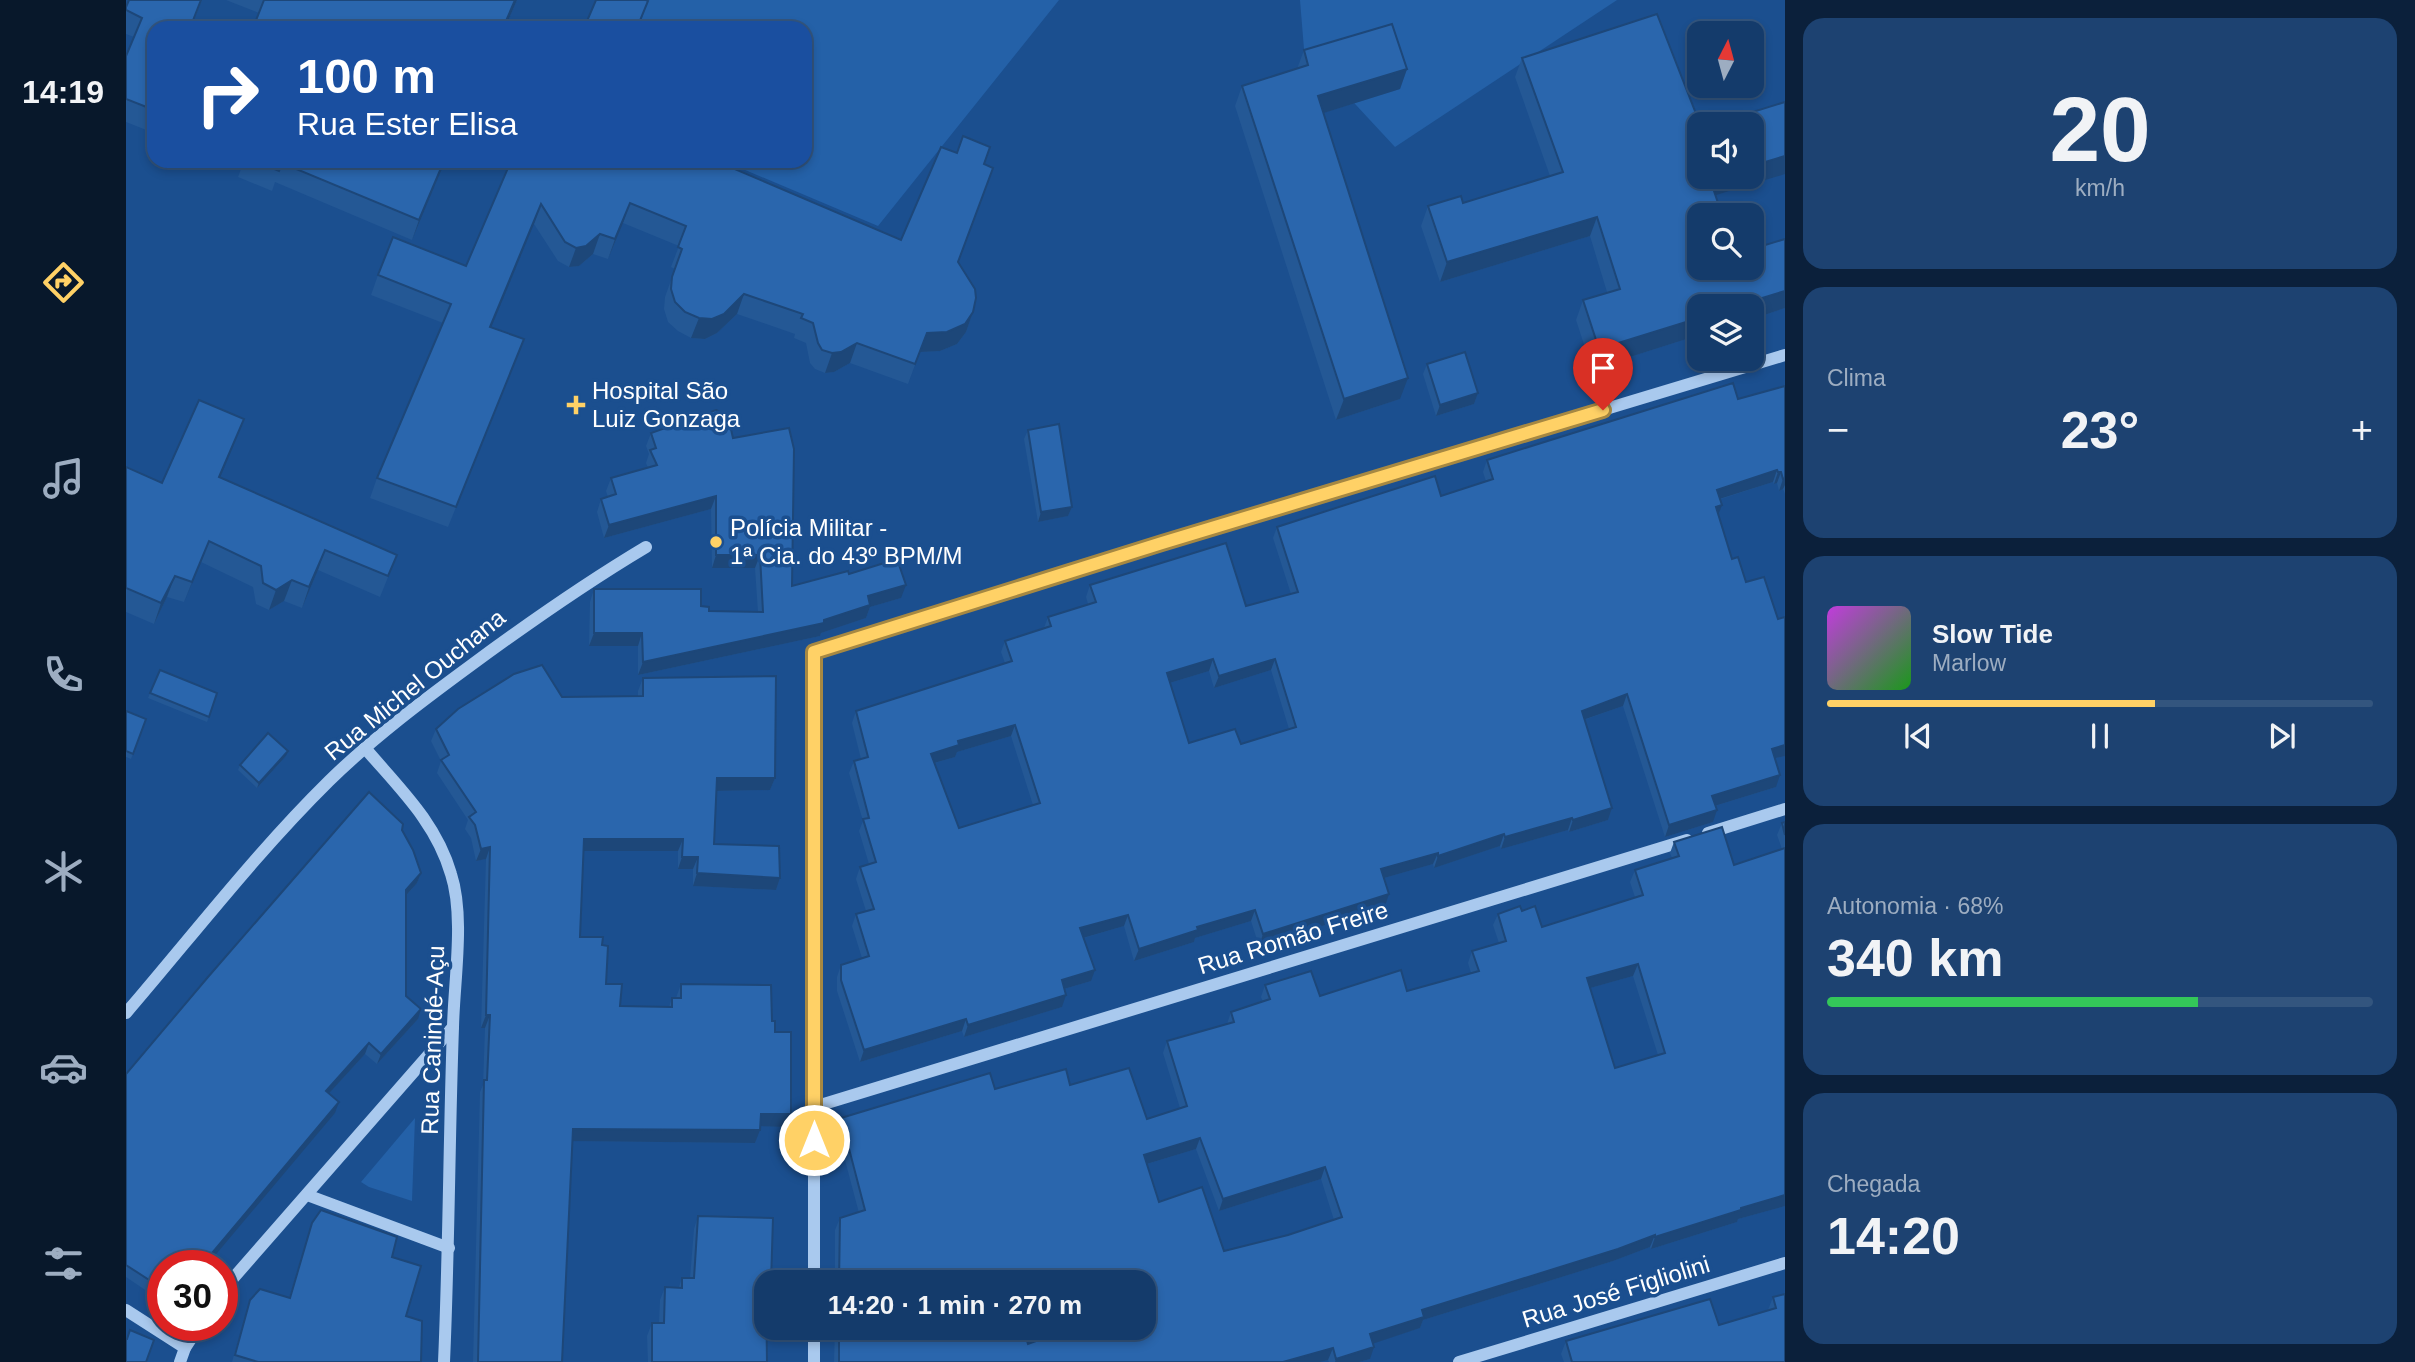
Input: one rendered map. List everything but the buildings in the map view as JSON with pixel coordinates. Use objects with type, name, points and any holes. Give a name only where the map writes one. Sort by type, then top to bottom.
[{"type":"street","points":[[814,1270],[814,652],[1162,543],[1785,355]]},
{"type":"street","name":"Rua Michel Ouchana","points":[[126,1013],[260,853],[365,748],[421,702],[536,616],[646,547]]},
{"type":"street","name":"Rua Canindé-Açu","points":[[365,748],[429,823],[452,876],[457,915],[444,1362]]},
{"type":"street","name":"Rua Romão Freire","points":[[814,1107],[1785,809]]},
{"type":"street","points":[[238,1273],[453,1027]]},
{"type":"street","points":[[307,1195],[449,1248]]},
{"type":"street","name":"Rua José Figliolini","points":[[1459,1362],[1785,1263]]},
{"type":"street","points":[[126,1310],[185,1348]]},
{"type":"street","points":[[814,1340],[814,1362]]},
{"type":"street","points":[[180,1362],[190,1341]]},
{"type":"shaded area","points":[[642,0],[1059,0],[878,226],[741,168],[812,168],[812,21],[634,21]]},
{"type":"shaded area","points":[[1300,0],[1617,0],[1395,147],[1304,49]]},
{"type":"shaded area","points":[[415,1118],[412,1201],[361,1182]]},
{"type":"place","name":"Hospital São Luiz Gonzaga","points":[[576,405]]},
{"type":"place","name":"Polícia Militar - 1ª Cia. do 43º BPM/M","points":[[716,542]]},
{"type":"route","points":[[814,1140],[814,652],[1162,543],[1603,410]]}]
